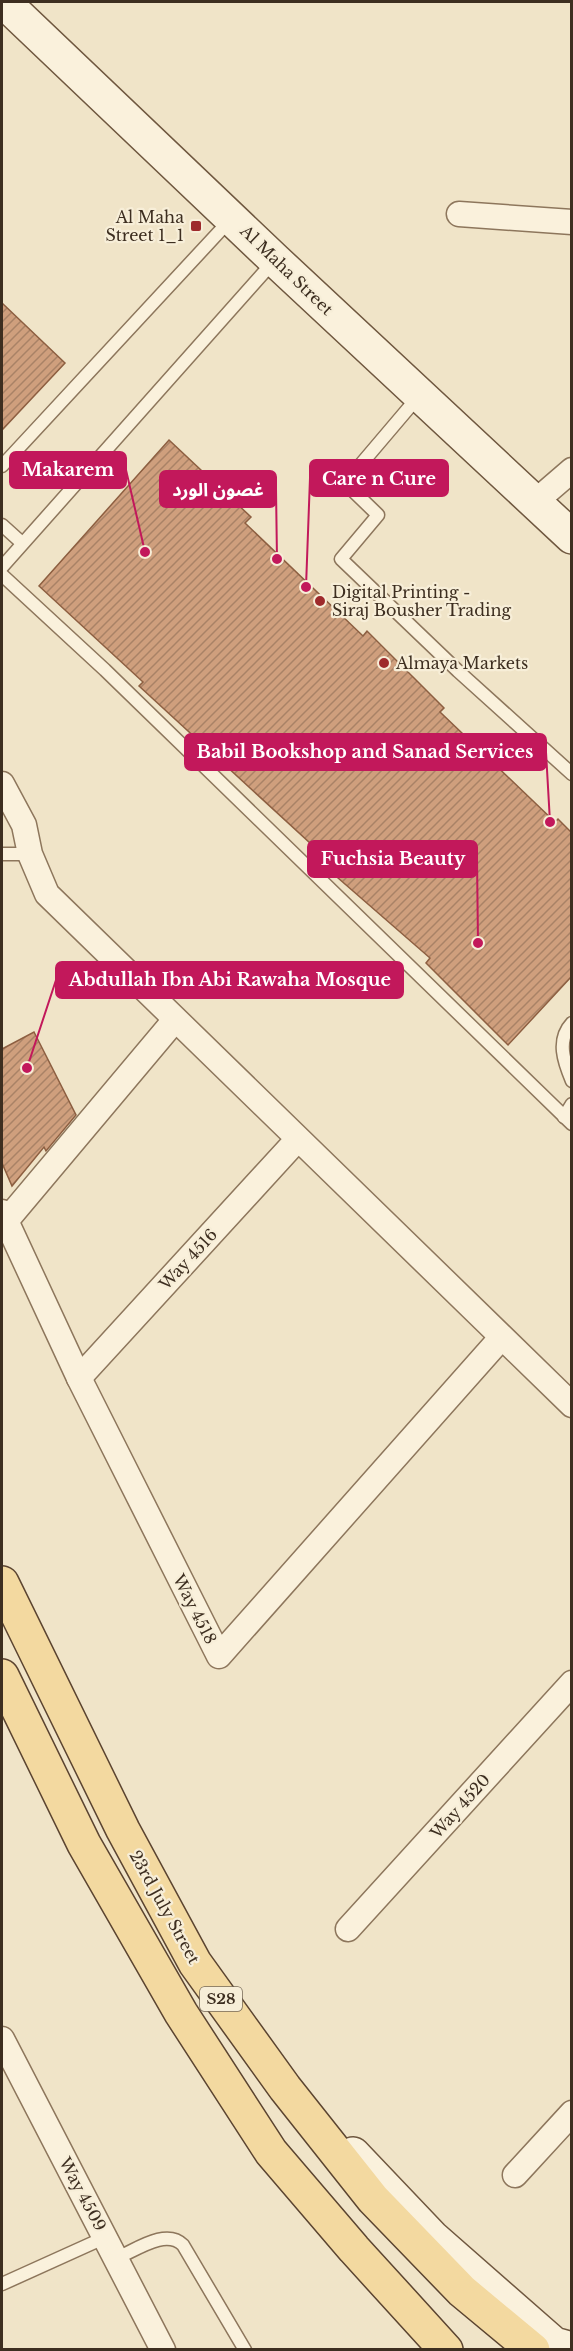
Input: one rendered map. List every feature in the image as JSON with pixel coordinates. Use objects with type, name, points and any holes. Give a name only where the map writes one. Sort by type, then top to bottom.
[{"type":"main road","name":"23rd July Street","points":[[2,1582],[123,1830],[195,1963],[285,2088],[373,2199],[462,2291],[533,2349]]},
{"type":"main road","name":"S28","points":[[2,1676],[84,1844],[181,2013],[264,2142],[354,2249],[446,2349]]},
{"type":"street","name":"Al Maha Street","points":[[4,2],[233,217],[274,260],[418,396],[536,501],[572,537]]},
{"type":"street","points":[[459,214],[572,222]]},
{"type":"street","points":[[536,501],[572,470]]},
{"type":"street","points":[[2,784],[24,825],[30,854],[46,894],[174,1021],[572,1405]]},
{"type":"street","points":[[4,1217],[174,1021]]},
{"type":"street","name":"Way 4516","points":[[79,1378],[297,1140]]},
{"type":"street","name":"Way 4518","points":[[4,1217],[79,1378],[219,1656],[501,1338]]},
{"type":"street","name":"Way 4520","points":[[348,1929],[572,1683]]},
{"type":"street","name":"Way 4509","points":[[2,2039],[163,2349]]},
{"type":"street","points":[[285,2088],[351,2152],[432,2237],[554,2344],[572,2349]]},
{"type":"street","points":[[516,2175],[572,2113]]},
{"type":"lane","points":[[2,466],[233,217]]},
{"type":"lane","points":[[2,567],[274,260]]},
{"type":"lane","points":[[418,396],[345,483],[378,515],[341,559],[572,774]]},
{"type":"lane","points":[[2,525],[22,543]]},
{"type":"lane","points":[[2,575],[105,670],[568,1121]]},
{"type":"lane","points":[[2,854],[30,854]]},
{"type":"lane","points":[[572,1023],[563,1032],[562,1048],[572,1081]]},
{"type":"lane","points":[[568,1121],[572,1104]]},
{"type":"lane","points":[[2,2284],[106,2236]]},
{"type":"lane","points":[[117,2258],[166,2237],[176,2238],[183,2245],[245,2349]]},
{"type":"building","points":[[2,303],[65,363],[2,430]]},
{"type":"building","points":[[169,440],[251,517],[245,523],[363,636],[367,631],[444,708],[440,712],[555,822],[558,819],[572,833],[572,976],[508,1045],[426,963],[430,958],[330,871],[335,866],[139,686],[143,682],[39,586]]},
{"type":"building","points":[[34,1032],[76,1115],[46,1151],[44,1147],[12,1186],[2,1163],[2,1049]]},
{"type":"place","name":"Al Maha Street 1_1","points":[[196,226]]},
{"type":"place","name":"Makarem","points":[[145,552]]},
{"type":"place","name":"غصون الورد","points":[[277,559]]},
{"type":"place","name":"Care n Cure","points":[[306,587]]},
{"type":"place","name":"Digital Printing - Siraj Bousher Trading","points":[[320,601]]},
{"type":"place","name":"Almaya Markets","points":[[384,663]]},
{"type":"place","name":"Babil Bookshop and Sanad Services","points":[[550,822]]},
{"type":"place","name":"Fuchsia Beauty","points":[[478,943]]},
{"type":"place","name":"Abdullah Ibn Abi Rawaha Mosque","points":[[27,1068]]}]
